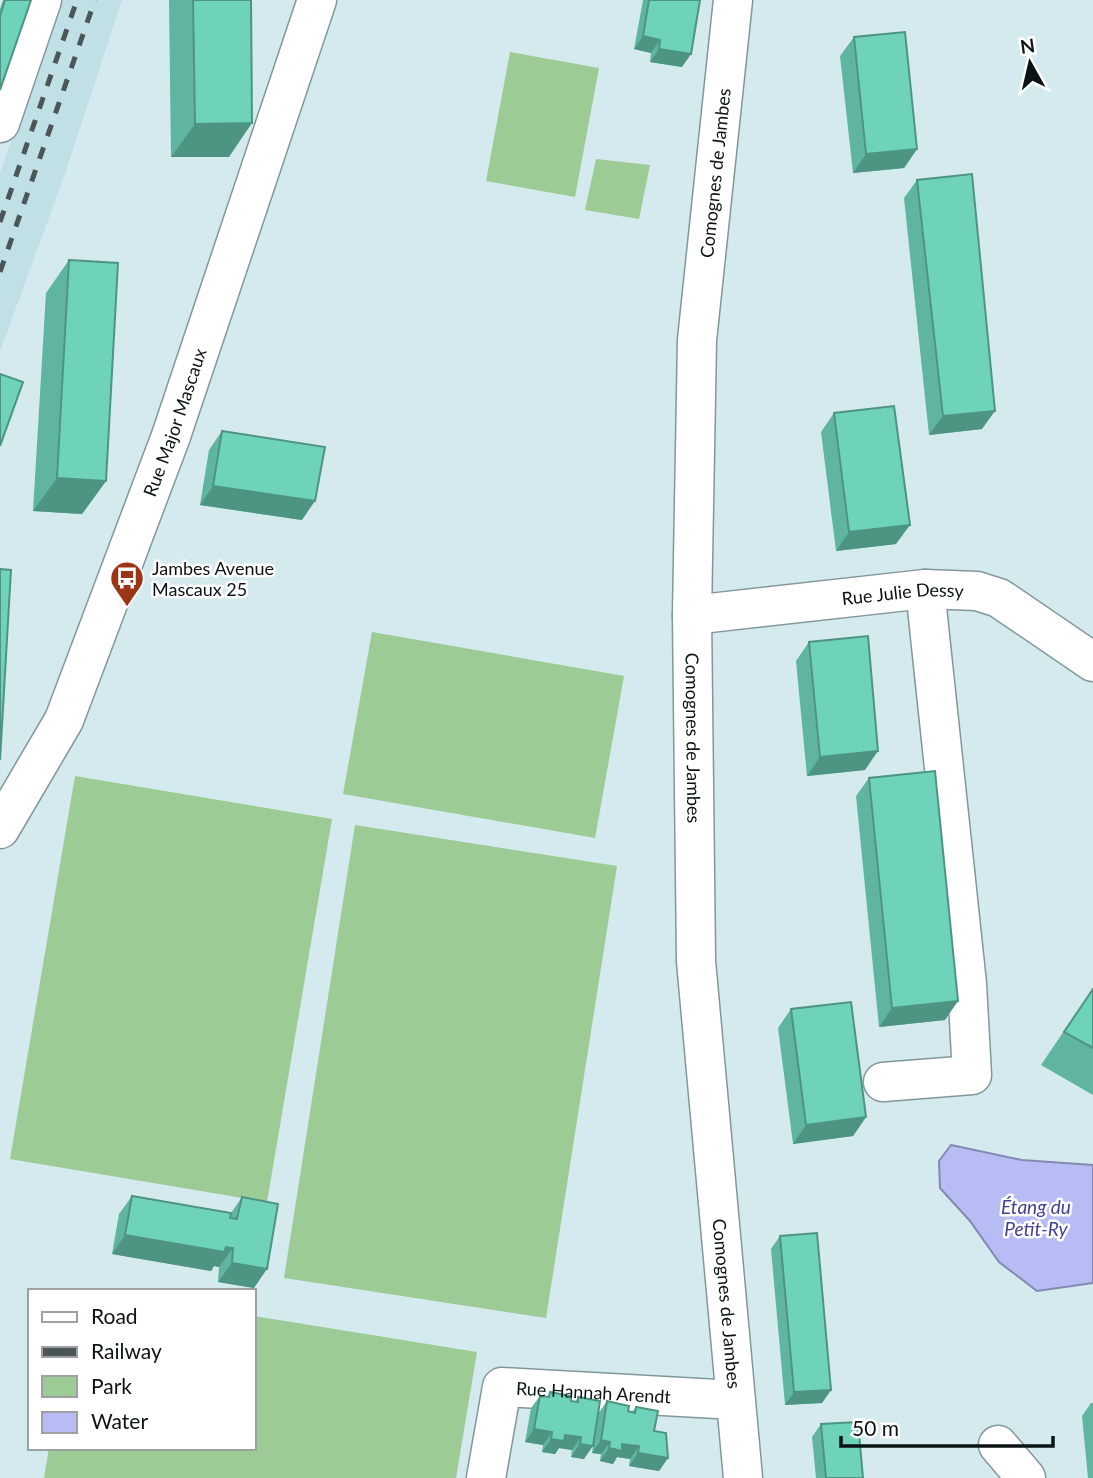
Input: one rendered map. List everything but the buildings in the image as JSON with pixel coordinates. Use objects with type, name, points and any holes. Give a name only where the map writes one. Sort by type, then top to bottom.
[{"type":"street","points":[[0,123],[42,0]]},
{"type":"street","name":"Rue Major Mascaux","points":[[0,829],[64,720],[171,436],[317,0]]},
{"type":"street","name":"Comognes de Jambes","points":[[733,0],[697,340],[692,615],[696,961],[743,1478]]},
{"type":"street","points":[[883,1082],[972,1075],[967,984],[925,589]]},
{"type":"street","name":"Rue Julie Dessy","points":[[692,615],[925,589],[977,592],[999,598],[1093,662]]},
{"type":"street","name":"Rue Hannah Arendt","points":[[486,1478],[502,1387],[735,1400]]},
{"type":"street","points":[[998,1445],[1026,1478]]},
{"type":"shaded area","points":[[59,0],[122,0],[65,174],[0,351],[0,173]]},
{"type":"green space","points":[[510,52],[599,68],[575,197],[486,181]]},
{"type":"green space","points":[[596,159],[650,165],[639,219],[585,210]]},
{"type":"green space","points":[[372,632],[624,676],[595,838],[343,794]]},
{"type":"green space","points":[[75,776],[332,819],[267,1202],[10,1159]]},
{"type":"green space","points":[[355,825],[617,866],[546,1318],[284,1278]]},
{"type":"green space","points":[[256,1316],[477,1352],[456,1478],[44,1478],[49,1450],[256,1450]]},
{"type":"water","name":"Étang du Petit-Ry","points":[[951,1145],[1022,1160],[1093,1165],[1093,1283],[1037,1291],[999,1262],[970,1221],[940,1188],[939,1161]]},
{"type":"railway","points":[[0,222],[77,0]]},
{"type":"railway","points":[[0,272],[95,0]]},
{"type":"place","name":"Jambes Avenue Mascaux 25","points":[[127,608]]}]
